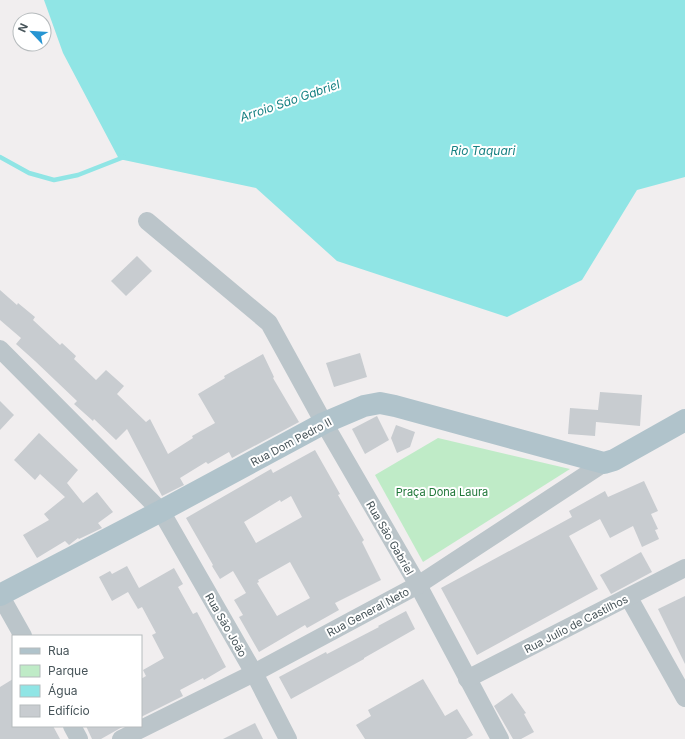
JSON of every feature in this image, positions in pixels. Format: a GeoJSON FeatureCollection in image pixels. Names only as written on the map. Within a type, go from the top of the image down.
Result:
{"type":"FeatureCollection","features":[{"type":"Feature","properties":{"kind":"main road","name":"Rua Dom Pedro II"},"geometry":{"type":"LineString","coordinates":[[0,595],[324,424],[364,406],[380,403],[403,408],[604,463]]}},
{"type":"Feature","properties":{"kind":"main road"},"geometry":{"type":"LineString","coordinates":[[604,463],[614,460],[685,420]]}},
{"type":"Feature","properties":{"kind":"street","name":"Rua São Gabriel"},"geometry":{"type":"LineString","coordinates":[[147,221],[269,323],[324,424],[418,585],[500,739]]}},
{"type":"Feature","properties":{"kind":"street","name":"Rua São João"},"geometry":{"type":"LineString","coordinates":[[0,349],[161,511],[254,673],[288,739]]}},
{"type":"Feature","properties":{"kind":"street","name":"Rua General Neto"},"geometry":{"type":"LineString","coordinates":[[121,739],[254,673],[418,585],[604,463]]}},
{"type":"Feature","properties":{"kind":"street","name":"Rua Julio de Castilhos"},"geometry":{"type":"LineString","coordinates":[[467,679],[629,598],[685,568]]}},
{"type":"Feature","properties":{"kind":"street"},"geometry":{"type":"LineString","coordinates":[[0,595],[22,635]]}},
{"type":"Feature","properties":{"kind":"street"},"geometry":{"type":"LineString","coordinates":[[629,598],[685,698]]}},
{"type":"Feature","properties":{"kind":"street"},"geometry":{"type":"LineString","coordinates":[[73,727],[79,739]]}},
{"type":"Feature","properties":{"kind":"green space","name":"Praça Dona Laura"},"geometry":{"type":"Polygon","coordinates":[[[438,438],[570,469],[423,562],[375,475],[438,438]]]}},
{"type":"Feature","properties":{"kind":"water","name":"Rio Taquari"},"geometry":{"type":"Polygon","coordinates":[[[44,0],[685,0],[685,177],[637,190],[582,280],[507,317],[337,261],[256,188],[119,159],[63,53],[52,22],[52,12],[48,12],[44,0]]]}},
{"type":"Feature","properties":{"kind":"building"},"geometry":{"type":"Polygon","coordinates":[[[137,256],[152,271],[126,296],[111,281],[137,256]]]}},
{"type":"Feature","properties":{"kind":"building"},"geometry":{"type":"Polygon","coordinates":[[[0,290],[17,305],[18,303],[35,317],[33,320],[60,345],[62,343],[76,356],[74,359],[96,380],[106,370],[124,386],[117,394],[146,422],[150,419],[168,454],[193,438],[192,436],[215,423],[198,394],[225,378],[224,376],[263,354],[274,377],[273,378],[299,422],[232,458],[229,452],[208,464],[206,462],[180,478],[184,485],[162,496],[127,429],[116,440],[94,419],[93,421],[74,404],[77,401],[16,344],[21,338],[0,320],[0,290]]]}},
{"type":"Feature","properties":{"kind":"building"},"geometry":{"type":"Polygon","coordinates":[[[360,353],[367,377],[334,387],[326,363],[360,353]]]}},
{"type":"Feature","properties":{"kind":"building"},"geometry":{"type":"Polygon","coordinates":[[[600,392],[642,395],[640,426],[596,422],[595,436],[568,434],[570,408],[598,410],[600,392]]]}},
{"type":"Feature","properties":{"kind":"building"},"geometry":{"type":"Polygon","coordinates":[[[0,401],[14,415],[0,430],[0,401]]]}},
{"type":"Feature","properties":{"kind":"building"},"geometry":{"type":"Polygon","coordinates":[[[377,416],[389,440],[365,454],[352,429],[377,416]]]}},
{"type":"Feature","properties":{"kind":"building"},"geometry":{"type":"Polygon","coordinates":[[[396,425],[415,432],[410,447],[397,453],[391,438],[396,425]]]}},
{"type":"Feature","properties":{"kind":"building"},"geometry":{"type":"Polygon","coordinates":[[[39,433],[78,470],[67,483],[83,503],[97,492],[113,512],[98,523],[102,528],[79,539],[78,538],[69,545],[65,541],[37,558],[23,535],[49,520],[44,514],[65,497],[40,474],[35,480],[14,460],[39,433]]]}},
{"type":"Feature","properties":{"kind":"building"},"geometry":{"type":"Polygon","coordinates":[[[315,450],[340,494],[338,495],[364,540],[362,542],[381,580],[335,603],[339,610],[307,628],[305,625],[259,652],[239,617],[243,615],[234,600],[246,593],[233,571],[220,579],[186,518],[271,469],[273,473],[315,450]],[[291,496],[281,502],[280,500],[244,522],[256,543],[302,517],[291,496]],[[290,562],[258,580],[259,582],[257,583],[277,616],[310,598],[290,562]]]}},
{"type":"Feature","properties":{"kind":"building"},"geometry":{"type":"Polygon","coordinates":[[[644,481],[658,511],[651,514],[658,529],[655,530],[659,539],[642,547],[633,526],[610,538],[600,519],[569,536],[598,589],[477,655],[441,588],[572,517],[569,511],[605,491],[608,497],[644,481]]]}},
{"type":"Feature","properties":{"kind":"building"},"geometry":{"type":"Polygon","coordinates":[[[641,552],[652,572],[611,594],[600,575],[641,552]]]}},
{"type":"Feature","properties":{"kind":"building"},"geometry":{"type":"Polygon","coordinates":[[[127,566],[139,588],[174,568],[183,584],[178,587],[193,614],[197,612],[226,667],[204,680],[203,678],[180,690],[183,696],[142,716],[142,678],[146,676],[143,670],[164,658],[152,635],[156,633],[142,607],[138,609],[128,592],[112,601],[99,577],[110,571],[112,574],[127,566]]]}},
{"type":"Feature","properties":{"kind":"building"},"geometry":{"type":"Polygon","coordinates":[[[685,596],[685,664],[658,609],[685,596]]]}},
{"type":"Feature","properties":{"kind":"building"},"geometry":{"type":"Polygon","coordinates":[[[406,611],[415,629],[291,699],[279,677],[326,652],[327,654],[379,627],[378,626],[406,611]]]}},
{"type":"Feature","properties":{"kind":"building"},"geometry":{"type":"Polygon","coordinates":[[[423,679],[445,716],[457,709],[473,735],[466,739],[365,739],[356,725],[371,716],[368,710],[423,679]]]}},
{"type":"Feature","properties":{"kind":"building"},"geometry":{"type":"Polygon","coordinates":[[[12,680],[12,727],[54,727],[60,739],[0,739],[0,687],[12,680]]]}},
{"type":"Feature","properties":{"kind":"building"},"geometry":{"type":"Polygon","coordinates":[[[512,693],[526,713],[524,714],[534,732],[521,739],[513,739],[494,706],[512,693]]]}},
{"type":"Feature","properties":{"kind":"building"},"geometry":{"type":"Polygon","coordinates":[[[255,723],[263,739],[223,739],[255,723]]]}},
{"type":"Feature","properties":{"kind":"building"},"geometry":{"type":"Polygon","coordinates":[[[86,727],[122,727],[101,739],[92,739],[86,727]]]}},
{"type":"Feature","properties":{"kind":"waterway","name":"Arroio São Gabriel"},"geometry":{"type":"LineString","coordinates":[[0,157],[29,173],[54,180],[78,175],[124,157]]}}]}
